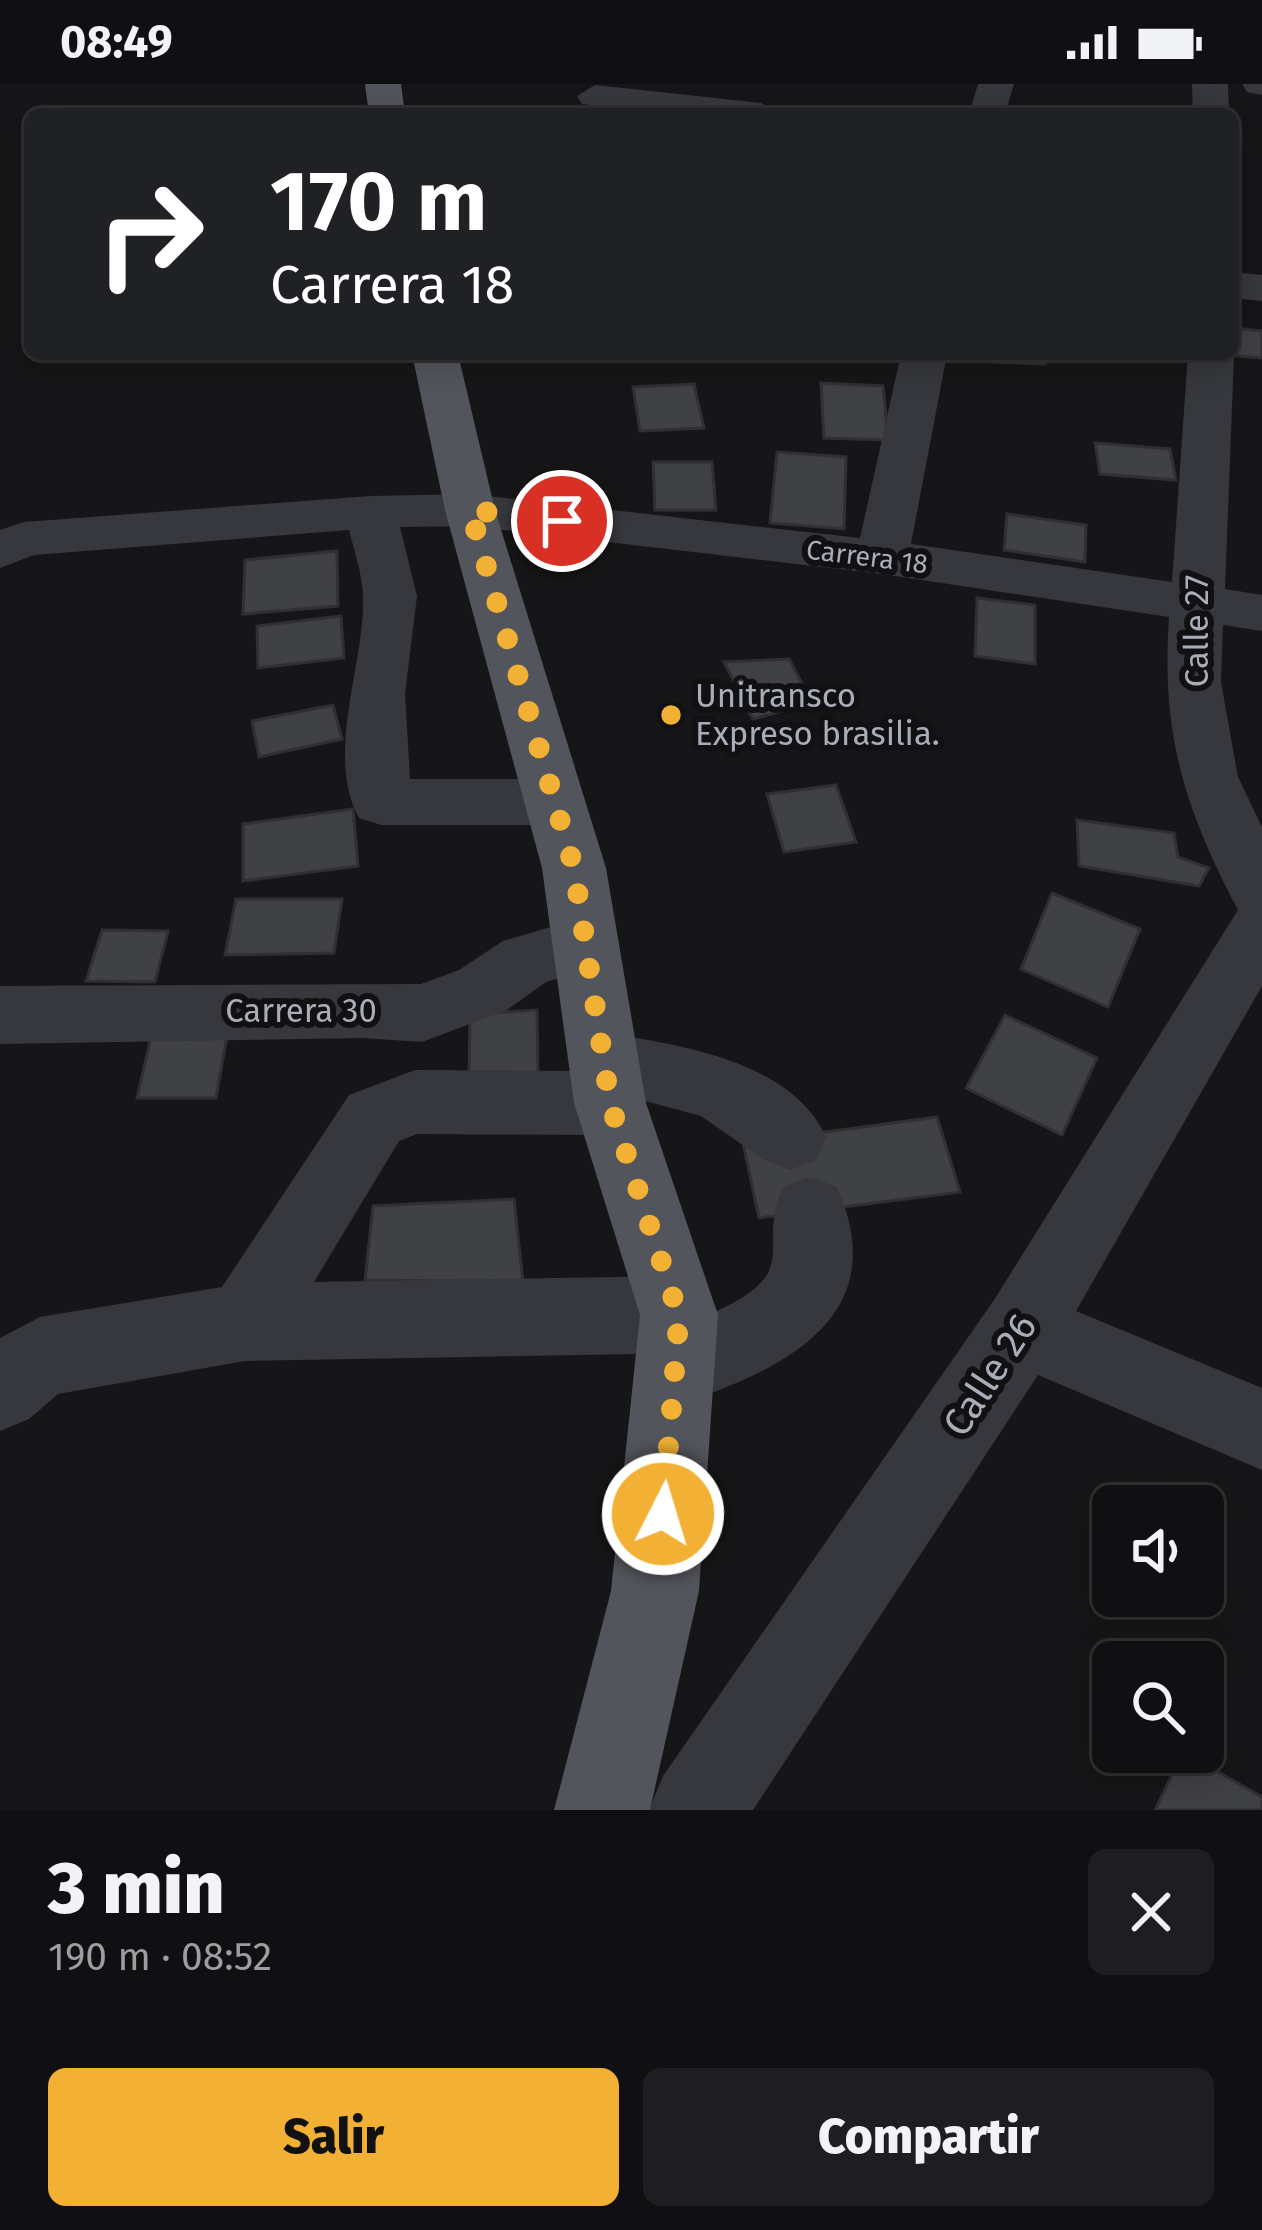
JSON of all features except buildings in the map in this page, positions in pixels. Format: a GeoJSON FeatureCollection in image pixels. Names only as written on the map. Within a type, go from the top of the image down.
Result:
{"type":"FeatureCollection","features":[{"type":"Feature","properties":{"kind":"main road"},"geometry":{"type":"LineString","coordinates":[[436,360],[470,510],[574,868],[607,1083],[677,1341],[655,1592],[602,1810]]}},
{"type":"Feature","properties":{"kind":"street"},"geometry":{"type":"LineString","coordinates":[[595,96],[706,108]]}},
{"type":"Feature","properties":{"kind":"street"},"geometry":{"type":"LineString","coordinates":[[882,557],[923,360]]}},
{"type":"Feature","properties":{"kind":"street","name":"Calle 27"},"geometry":{"type":"LineString","coordinates":[[1211,360],[1193,682],[1208,777],[1262,895]]}},
{"type":"Feature","properties":{"kind":"street","name":"Carrera 18"},"geometry":{"type":"LineString","coordinates":[[0,551],[24,539],[371,512],[470,510],[882,557],[1262,613]]}},
{"type":"Feature","properties":{"kind":"street"},"geometry":{"type":"LineString","coordinates":[[371,512],[390,596],[376,694],[381,802],[554,802]]}},
{"type":"Feature","properties":{"kind":"street","name":"Calle 26"},"geometry":{"type":"LineString","coordinates":[[698,1810],[1022,1328],[1262,927]]}},
{"type":"Feature","properties":{"kind":"street","name":"Carrera 30"},"geometry":{"type":"LineString","coordinates":[[0,1015],[362,1009],[422,1013],[483,990],[526,960],[585,944]]}},
{"type":"Feature","properties":{"kind":"street"},"geometry":{"type":"LineString","coordinates":[[245,1322],[374,1118],[415,1102],[681,1075],[767,1114],[790,1137]]}},
{"type":"Feature","properties":{"kind":"street"},"geometry":{"type":"LineString","coordinates":[[0,1390],[40,1357],[245,1322],[746,1342],[798,1303],[816,1269],[818,1241],[810,1212]]}},
{"type":"Feature","properties":{"kind":"street"},"geometry":{"type":"LineString","coordinates":[[1022,1328],[1262,1429]]}},
{"type":"Feature","properties":{"kind":"place","name":"Unitransco Expreso brasilia."},"geometry":{"type":"Point","coordinates":[671,715]}},
{"type":"Feature","properties":{"kind":"route"},"geometry":{"type":"LineString","coordinates":[[562,521],[470,510],[574,868],[610,1103],[679,1316],[663,1514]]}}]}
